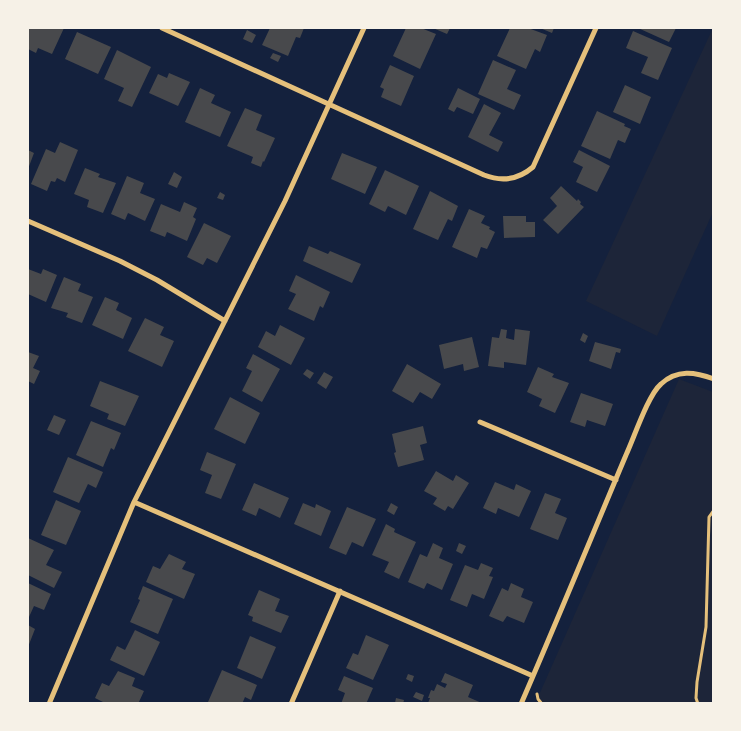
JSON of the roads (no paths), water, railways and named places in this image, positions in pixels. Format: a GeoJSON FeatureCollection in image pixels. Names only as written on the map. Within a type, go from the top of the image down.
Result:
{"type":"FeatureCollection","features":[{"type":"Feature","properties":{"kind":"street"},"geometry":{"type":"LineString","coordinates":[[162,28],[494,179],[505,180],[524,174],[533,167],[596,28]]}},
{"type":"Feature","properties":{"kind":"street"},"geometry":{"type":"LineString","coordinates":[[49,704],[134,502],[289,192],[364,28]]}},
{"type":"Feature","properties":{"kind":"street"},"geometry":{"type":"LineString","coordinates":[[28,221],[120,261],[157,280],[224,321]]}},
{"type":"Feature","properties":{"kind":"street"},"geometry":{"type":"LineString","coordinates":[[522,704],[658,385],[669,377],[682,373],[697,373],[714,379]]}},
{"type":"Feature","properties":{"kind":"street"},"geometry":{"type":"LineString","coordinates":[[480,422],[616,480]]}},
{"type":"Feature","properties":{"kind":"street"},"geometry":{"type":"LineString","coordinates":[[134,502],[533,676]]}},
{"type":"Feature","properties":{"kind":"street"},"geometry":{"type":"LineString","coordinates":[[291,704],[340,591]]}}]}
